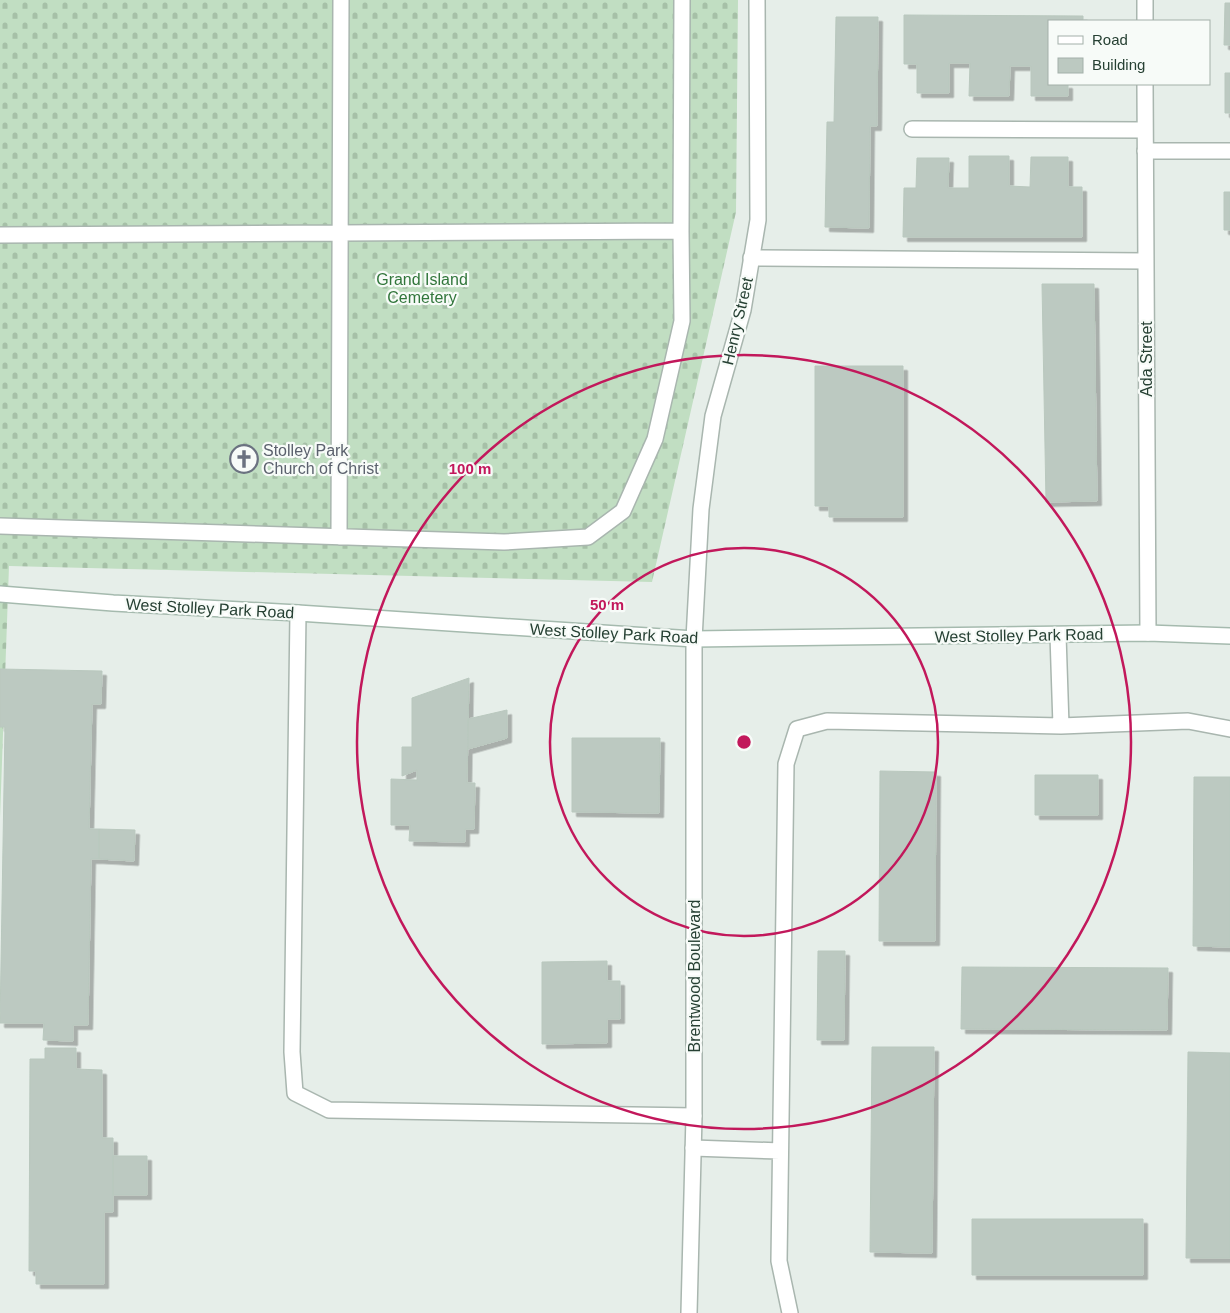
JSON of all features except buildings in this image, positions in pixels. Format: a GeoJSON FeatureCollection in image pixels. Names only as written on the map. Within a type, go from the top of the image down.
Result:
{"type":"FeatureCollection","features":[{"type":"Feature","properties":{"kind":"street"},"geometry":{"type":"LineString","coordinates":[[339,537],[341,0]]}},
{"type":"Feature","properties":{"kind":"street"},"geometry":{"type":"LineString","coordinates":[[0,526],[504,542],[588,537],[623,511],[655,439],[682,321],[682,0]]}},
{"type":"Feature","properties":{"kind":"street","name":"Henry Street"},"geometry":{"type":"LineString","coordinates":[[694,639],[701,509],[713,416],[743,310],[758,220],[757,0]]}},
{"type":"Feature","properties":{"kind":"street"},"geometry":{"type":"LineString","coordinates":[[1145,0],[1145,20]]}},
{"type":"Feature","properties":{"kind":"street","name":"Ada Street"},"geometry":{"type":"LineString","coordinates":[[1144,85],[1148,634]]}},
{"type":"Feature","properties":{"kind":"street"},"geometry":{"type":"LineString","coordinates":[[912,129],[1144,130]]}},
{"type":"Feature","properties":{"kind":"street"},"geometry":{"type":"LineString","coordinates":[[1145,151],[1230,151]]}},
{"type":"Feature","properties":{"kind":"street"},"geometry":{"type":"LineString","coordinates":[[0,235],[681,231]]}},
{"type":"Feature","properties":{"kind":"street"},"geometry":{"type":"LineString","coordinates":[[752,258],[1145,261]]}},
{"type":"Feature","properties":{"kind":"street","name":"West Stolley Park Road"},"geometry":{"type":"LineString","coordinates":[[0,594],[113,603],[694,639],[1148,634],[1230,636]]}},
{"type":"Feature","properties":{"kind":"street"},"geometry":{"type":"LineString","coordinates":[[298,613],[292,1052],[295,1093],[329,1110],[694,1116]]}},
{"type":"Feature","properties":{"kind":"street"},"geometry":{"type":"LineString","coordinates":[[1058,635],[1061,726]]}},
{"type":"Feature","properties":{"kind":"street","name":"Brentwood Boulevard"},"geometry":{"type":"LineString","coordinates":[[689,1313],[694,1116],[694,639]]}},
{"type":"Feature","properties":{"kind":"street"},"geometry":{"type":"LineString","coordinates":[[790,1313],[779,1261],[780,1151],[786,764],[798,729],[826,721],[1061,726],[1188,721],[1230,729]]}},
{"type":"Feature","properties":{"kind":"street"},"geometry":{"type":"LineString","coordinates":[[693,1148],[780,1151]]}},
{"type":"Feature","properties":{"kind":"green space","name":"Grand Island Cemetery"},"geometry":{"type":"Polygon","coordinates":[[[0,0],[738,0],[736,212],[652,582],[9,566],[0,818],[0,0]]]}},
{"type":"Feature","properties":{"kind":"place","name":"Stolley Park Church of Christ"},"geometry":{"type":"Point","coordinates":[244,459]}}]}
